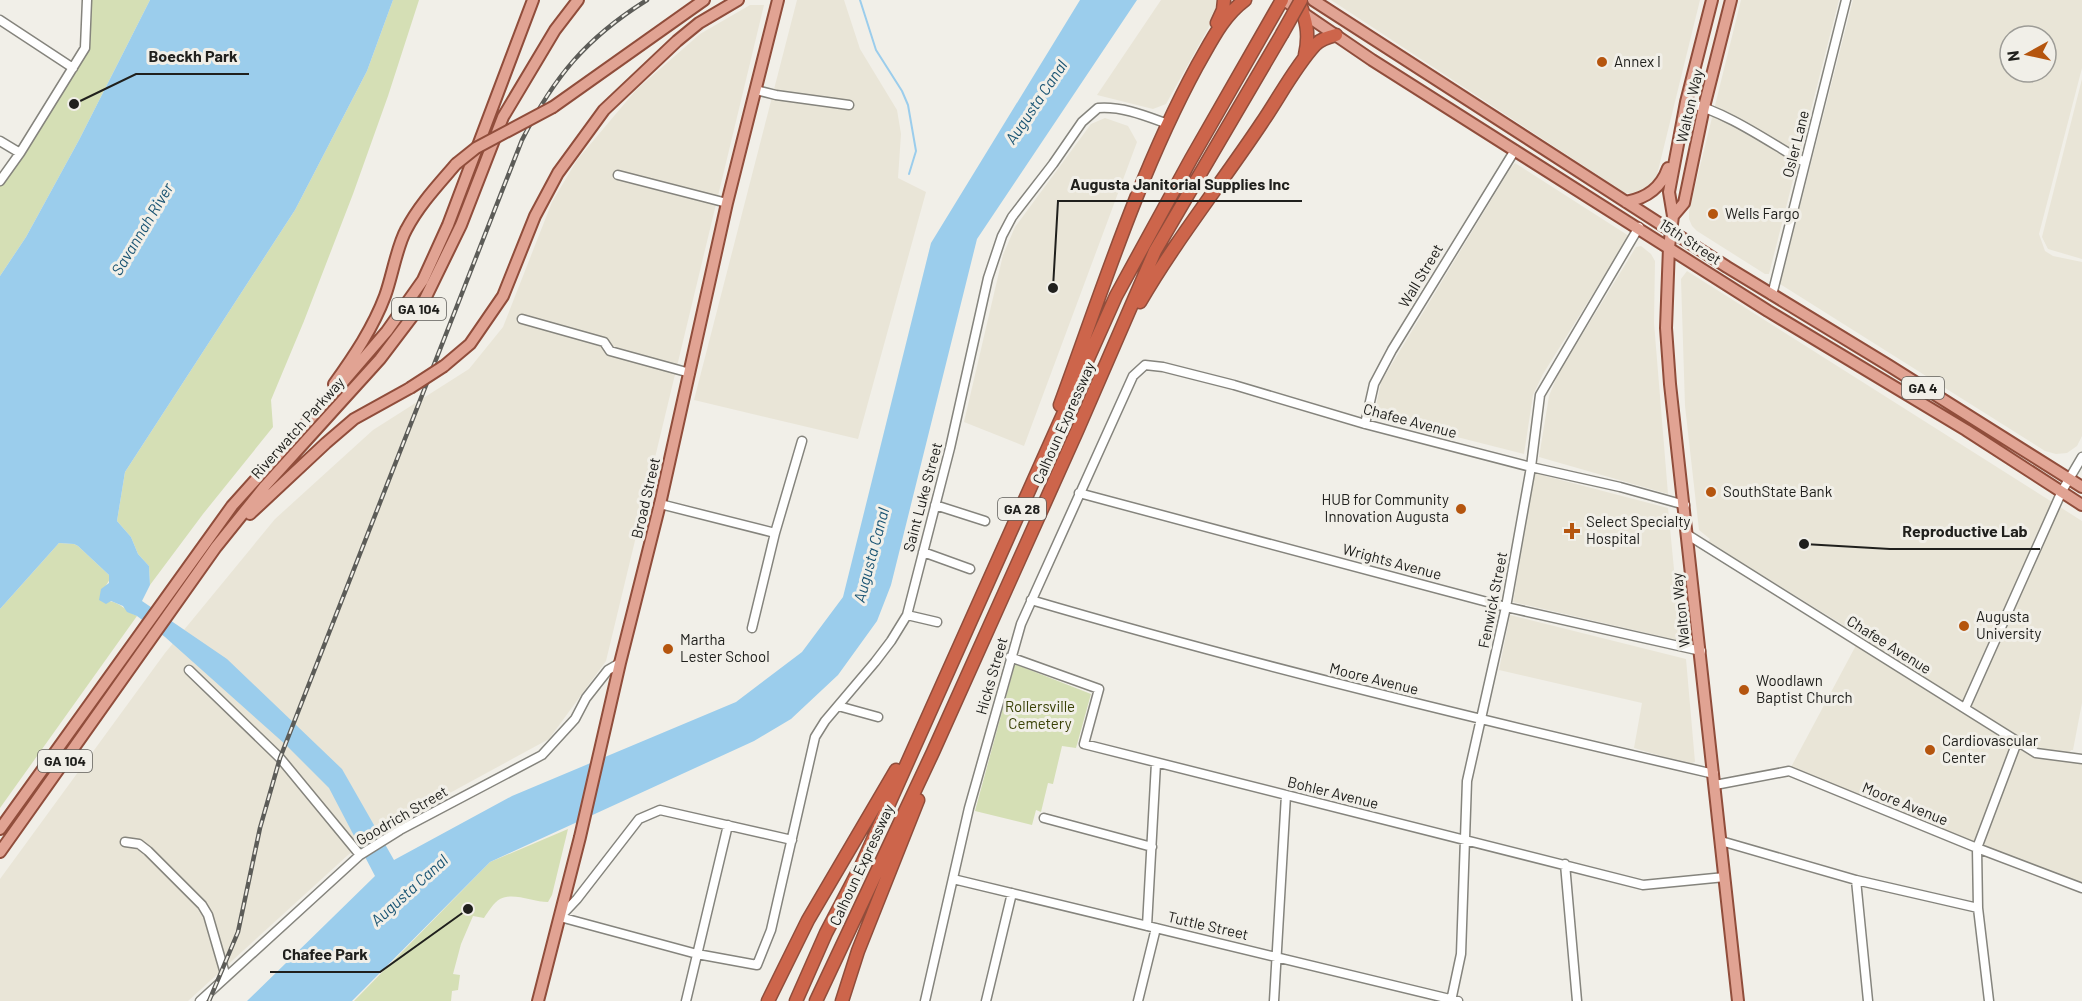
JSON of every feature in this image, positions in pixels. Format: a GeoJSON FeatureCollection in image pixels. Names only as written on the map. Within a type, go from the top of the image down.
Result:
{"type":"FeatureCollection","features":[{"type":"Feature","properties":{"kind":"highway"},"geometry":{"type":"LineString","coordinates":[[1212,39],[1215,26],[1223,10],[1224,0]]}},
{"type":"Feature","properties":{"kind":"highway"},"geometry":{"type":"LineString","coordinates":[[1018,516],[1148,168],[1212,39],[1225,18],[1245,0]]}},
{"type":"Feature","properties":{"kind":"highway","name":"Calhoun Expressway"},"geometry":{"type":"LineString","coordinates":[[796,1001],[826,933],[862,864],[1116,296],[1283,0]]}},
{"type":"Feature","properties":{"kind":"highway"},"geometry":{"type":"LineString","coordinates":[[1300,0],[1309,39],[1304,59]]}},
{"type":"Feature","properties":{"kind":"highway","name":"Calhoun Expressway"},"geometry":{"type":"LineString","coordinates":[[816,1001],[976,657],[1155,250],[1300,0]]}},
{"type":"Feature","properties":{"kind":"highway"},"geometry":{"type":"LineString","coordinates":[[1115,344],[1180,237],[1261,125],[1304,59],[1317,43],[1326,37],[1336,35]]}},
{"type":"Feature","properties":{"kind":"highway"},"geometry":{"type":"LineString","coordinates":[[842,1001],[858,951],[976,657]]}},
{"type":"Feature","properties":{"kind":"highway"},"geometry":{"type":"LineString","coordinates":[[768,1001],[808,920],[929,715]]}},
{"type":"Feature","properties":{"kind":"main road","name":"Riverwatch Parkway"},"geometry":{"type":"LineString","coordinates":[[0,829],[232,506],[387,331],[423,280],[448,225],[533,0]]}},
{"type":"Feature","properties":{"kind":"main road","name":"Riverwatch Parkway"},"geometry":{"type":"LineString","coordinates":[[0,852],[216,547],[287,462],[380,359],[424,301],[461,225],[503,117],[555,30],[578,0]]}},
{"type":"Feature","properties":{"kind":"main road"},"geometry":{"type":"LineString","coordinates":[[299,430],[355,354],[374,321],[394,270],[404,232],[420,206],[456,164],[476,148],[553,107],[704,0]]}},
{"type":"Feature","properties":{"kind":"main road"},"geometry":{"type":"LineString","coordinates":[[216,547],[347,425],[411,388],[444,366],[470,344],[503,296],[535,216],[558,173],[604,110],[699,23],[738,0]]}},
{"type":"Feature","properties":{"kind":"main road","name":"Broad Street"},"geometry":{"type":"LineString","coordinates":[[538,1001],[660,504],[727,203],[778,0]]}},
{"type":"Feature","properties":{"kind":"main road","name":"15th Street"},"geometry":{"type":"LineString","coordinates":[[1283,0],[1372,60],[1825,346],[1966,430],[2082,505]]}},
{"type":"Feature","properties":{"kind":"main road","name":"15th Street"},"geometry":{"type":"LineString","coordinates":[[1312,0],[1671,231],[2082,488]]}},
{"type":"Feature","properties":{"kind":"main road","name":"Walton Way"},"geometry":{"type":"LineString","coordinates":[[1712,0],[1686,102],[1669,192],[1673,216],[1669,247],[1666,328],[1670,384],[1738,1001]]}},
{"type":"Feature","properties":{"kind":"main road","name":"Walton Way"},"geometry":{"type":"LineString","coordinates":[[1673,216],[1684,203],[1704,107],[1731,0]]}},
{"type":"Feature","properties":{"kind":"main road"},"geometry":{"type":"LineString","coordinates":[[1626,202],[1650,194],[1665,178],[1679,139]]}},
{"type":"Feature","properties":{"kind":"street"},"geometry":{"type":"LineString","coordinates":[[0,181],[86,48],[87,0]]}},
{"type":"Feature","properties":{"kind":"street","name":"Osler Lane"},"geometry":{"type":"LineString","coordinates":[[1772,295],[1846,0]]}},
{"type":"Feature","properties":{"kind":"street"},"geometry":{"type":"LineString","coordinates":[[0,20],[73,68]]}},
{"type":"Feature","properties":{"kind":"street"},"geometry":{"type":"LineString","coordinates":[[756,90],[849,105]]}},
{"type":"Feature","properties":{"kind":"street"},"geometry":{"type":"LineString","coordinates":[[1686,102],[1704,107],[1804,162]]}},
{"type":"Feature","properties":{"kind":"street","name":"Saint Luke Street"},"geometry":{"type":"LineString","coordinates":[[697,954],[757,965],[771,930],[815,737],[880,655],[907,615],[950,448],[988,278],[1011,217],[1053,164],[1082,122],[1098,108],[1118,109],[1168,124]]}},
{"type":"Feature","properties":{"kind":"street"},"geometry":{"type":"LineString","coordinates":[[0,141],[20,153]]}},
{"type":"Feature","properties":{"kind":"street","name":"Wall Street"},"geometry":{"type":"LineString","coordinates":[[1365,424],[1374,384],[1392,350],[1515,150]]}},
{"type":"Feature","properties":{"kind":"street"},"geometry":{"type":"LineString","coordinates":[[618,175],[727,203]]}},
{"type":"Feature","properties":{"kind":"street","name":"Fenwick Street"},"geometry":{"type":"LineString","coordinates":[[1453,1000],[1461,954],[1467,781],[1506,607],[1531,467],[1540,395],[1639,227]]}},
{"type":"Feature","properties":{"kind":"street"},"geometry":{"type":"LineString","coordinates":[[522,319],[604,342],[610,351],[690,373]]}},
{"type":"Feature","properties":{"kind":"street","name":"Chafee Avenue"},"geometry":{"type":"LineString","coordinates":[[1133,376],[1145,365],[1163,367],[1234,384],[1365,424],[1685,505]]}},
{"type":"Feature","properties":{"kind":"street","name":"Hicks Street"},"geometry":{"type":"LineString","coordinates":[[925,1001],[969,808],[1011,657],[1031,600],[1133,376]]}},
{"type":"Feature","properties":{"kind":"street"},"geometry":{"type":"LineString","coordinates":[[752,628],[775,533],[802,441]]}},
{"type":"Feature","properties":{"kind":"street"},"geometry":{"type":"LineString","coordinates":[[1965,708],[2062,491],[2082,457]]}},
{"type":"Feature","properties":{"kind":"street","name":"Wrights Avenue"},"geometry":{"type":"LineString","coordinates":[[1079,493],[1506,607],[1701,651]]}},
{"type":"Feature","properties":{"kind":"street"},"geometry":{"type":"LineString","coordinates":[[660,504],[775,533]]}},
{"type":"Feature","properties":{"kind":"street"},"geometry":{"type":"LineString","coordinates":[[935,505],[985,521]]}},
{"type":"Feature","properties":{"kind":"street","name":"Chafee Avenue"},"geometry":{"type":"LineString","coordinates":[[1688,535],[2036,753],[2082,759]]}},
{"type":"Feature","properties":{"kind":"street"},"geometry":{"type":"LineString","coordinates":[[923,552],[970,568]]}},
{"type":"Feature","properties":{"kind":"street","name":"Moore Avenue"},"geometry":{"type":"LineString","coordinates":[[1031,600],[1257,663],[1714,779],[1789,771],[2082,888]]}},
{"type":"Feature","properties":{"kind":"street"},"geometry":{"type":"LineString","coordinates":[[907,615],[937,622]]}},
{"type":"Feature","properties":{"kind":"street","name":"Bohler Avenue"},"geometry":{"type":"LineString","coordinates":[[1011,657],[1099,689],[1084,744],[1643,885],[1725,877]]}},
{"type":"Feature","properties":{"kind":"street","name":"Goodrich Street"},"geometry":{"type":"LineString","coordinates":[[200,1001],[360,855],[387,838],[542,755],[577,715],[586,698],[608,670],[620,663]]}},
{"type":"Feature","properties":{"kind":"street"},"geometry":{"type":"LineString","coordinates":[[189,670],[280,759],[360,855]]}},
{"type":"Feature","properties":{"kind":"street"},"geometry":{"type":"LineString","coordinates":[[838,706],[878,717]]}},
{"type":"Feature","properties":{"kind":"street"},"geometry":{"type":"LineString","coordinates":[[1989,1001],[1978,908],[1977,848],[2017,742]]}},
{"type":"Feature","properties":{"kind":"street"},"geometry":{"type":"LineString","coordinates":[[1138,1001],[1152,927],[1152,847],[1156,763]]}},
{"type":"Feature","properties":{"kind":"street"},"geometry":{"type":"LineString","coordinates":[[1274,1001],[1286,795]]}},
{"type":"Feature","properties":{"kind":"street"},"geometry":{"type":"LineString","coordinates":[[697,954],[560,917],[577,899],[639,819],[660,810],[792,840]]}},
{"type":"Feature","properties":{"kind":"street"},"geometry":{"type":"LineString","coordinates":[[1044,818],[1152,847]]}},
{"type":"Feature","properties":{"kind":"street"},"geometry":{"type":"LineString","coordinates":[[686,1001],[728,825]]}},
{"type":"Feature","properties":{"kind":"street"},"geometry":{"type":"LineString","coordinates":[[1721,841],[1856,880],[1978,908]]}},
{"type":"Feature","properties":{"kind":"street"},"geometry":{"type":"LineString","coordinates":[[125,842],[140,844],[202,905],[208,915],[226,977]]}},
{"type":"Feature","properties":{"kind":"street"},"geometry":{"type":"LineString","coordinates":[[1565,864],[1577,1001]]}},
{"type":"Feature","properties":{"kind":"street","name":"Tuttle Street"},"geometry":{"type":"LineString","coordinates":[[952,879],[1453,1000]]}},
{"type":"Feature","properties":{"kind":"street"},"geometry":{"type":"LineString","coordinates":[[1856,880],[1868,1001]]}},
{"type":"Feature","properties":{"kind":"street"},"geometry":{"type":"LineString","coordinates":[[986,1001],[1012,893]]}},
{"type":"Feature","properties":{"kind":"shaded area"},"geometry":{"type":"Polygon","coordinates":[[[797,0],[844,0],[860,49],[897,110],[901,134],[898,178],[926,192],[858,439],[694,400],[797,0]]]}},
{"type":"Feature","properties":{"kind":"shaded area"},"geometry":{"type":"Polygon","coordinates":[[[1161,0],[1218,0],[1214,18],[1166,104],[1153,109],[1097,95],[1161,0]]]}},
{"type":"Feature","properties":{"kind":"shaded area"},"geometry":{"type":"Polygon","coordinates":[[[1331,0],[1700,0],[1656,179],[1639,193],[1625,193],[1331,0]]]}},
{"type":"Feature","properties":{"kind":"shaded area"},"geometry":{"type":"Polygon","coordinates":[[[1741,0],[1839,0],[1769,274],[1765,274],[1697,231],[1689,219],[1689,211],[1741,0]]]}},
{"type":"Feature","properties":{"kind":"shaded area"},"geometry":{"type":"Polygon","coordinates":[[[1853,0],[2082,0],[2082,68],[2039,234],[2045,251],[2053,256],[2082,262],[2082,436],[2077,446],[2067,453],[2056,454],[2045,451],[1780,284],[1853,0]]]}},
{"type":"Feature","properties":{"kind":"shaded area"},"geometry":{"type":"Polygon","coordinates":[[[750,5],[764,5],[606,661],[549,739],[380,831],[348,855],[188,1001],[0,1001],[0,879],[165,653],[275,519],[373,430],[469,369],[503,327],[552,202],[577,160],[636,90],[700,34],[750,5]]]}},
{"type":"Feature","properties":{"kind":"shaded area"},"geometry":{"type":"Polygon","coordinates":[[[2082,79],[2082,259],[2048,249],[2042,237],[2082,79]]]}},
{"type":"Feature","properties":{"kind":"shaded area"},"geometry":{"type":"Polygon","coordinates":[[[1105,118],[1128,126],[1137,142],[1024,446],[964,422],[1003,255],[1015,227],[1091,124],[1105,118]]]}},
{"type":"Feature","properties":{"kind":"shaded area"},"geometry":{"type":"Polygon","coordinates":[[[1515,163],[1629,236],[1543,374],[1533,395],[1524,454],[1374,416],[1381,382],[1515,163]]]}},
{"type":"Feature","properties":{"kind":"shaded area"},"geometry":{"type":"Polygon","coordinates":[[[1641,246],[1651,254],[1655,261],[1654,323],[1668,494],[1539,457],[1549,396],[1558,374],[1636,247],[1641,246]]]}},
{"type":"Feature","properties":{"kind":"shaded area","name":"Augusta University"},"geometry":{"type":"Polygon","coordinates":[[[1687,271],[2082,521],[2082,703],[2073,750],[2070,752],[2082,754],[2082,884],[1790,769],[1861,636],[1708,542],[1710,539],[1699,530],[1685,406],[1681,279],[1687,271]]]}},
{"type":"Feature","properties":{"kind":"shaded area"},"geometry":{"type":"Polygon","coordinates":[[[1534,473],[1668,508],[1681,641],[1513,602],[1534,473]]]}},
{"type":"Feature","properties":{"kind":"shaded area"},"geometry":{"type":"Polygon","coordinates":[[[1510,615],[1686,659],[1695,762],[1688,764],[1634,748],[1642,703],[1499,670],[1510,615]]]}},
{"type":"Feature","properties":{"kind":"green space"},"geometry":{"type":"Polygon","coordinates":[[[87,0],[150,0],[79,140],[26,237],[0,276],[0,181],[85,48],[87,0]]]}},
{"type":"Feature","properties":{"kind":"green space"},"geometry":{"type":"Polygon","coordinates":[[[393,0],[419,0],[353,194],[271,400],[273,427],[150,585],[149,566],[138,554],[131,537],[117,521],[125,472],[295,210],[367,71],[393,0]]]}},
{"type":"Feature","properties":{"kind":"green space"},"geometry":{"type":"Polygon","coordinates":[[[59,543],[78,546],[109,575],[110,579],[105,587],[109,601],[117,603],[137,616],[0,808],[0,609],[59,543]]]}},
{"type":"Feature","properties":{"kind":"green space","name":"Rollersville Cemetery"},"geometry":{"type":"Polygon","coordinates":[[[1015,664],[1091,694],[1076,748],[1062,746],[1053,784],[1048,783],[1041,812],[1036,810],[1032,825],[975,811],[1015,664]]]}},
{"type":"Feature","properties":{"kind":"green space"},"geometry":{"type":"Polygon","coordinates":[[[568,829],[552,895],[548,902],[505,897],[491,907],[484,918],[473,916],[461,944],[453,974],[460,975],[458,990],[452,991],[451,1001],[354,1001],[490,862],[568,829]]]}},
{"type":"Feature","properties":{"kind":"water"},"geometry":{"type":"Polygon","coordinates":[[[150,0],[393,0],[367,71],[295,210],[125,472],[117,521],[131,537],[138,554],[149,566],[150,585],[142,601],[227,659],[342,769],[394,860],[512,796],[736,702],[802,652],[843,597],[931,243],[1080,0],[1137,0],[977,239],[891,585],[877,621],[838,675],[791,719],[754,741],[490,862],[352,1001],[247,1001],[375,876],[329,788],[286,745],[165,637],[137,616],[127,612],[123,606],[111,601],[106,604],[99,600],[101,589],[109,583],[109,575],[78,546],[59,543],[0,609],[0,276],[26,237],[79,140],[150,0]]]}},
{"type":"Feature","properties":{"kind":"waterway"},"geometry":{"type":"LineString","coordinates":[[860,0],[876,50],[902,91],[908,105],[916,151],[909,174]]}},
{"type":"Feature","properties":{"kind":"railway"},"geometry":{"type":"LineString","coordinates":[[209,1001],[238,932],[260,828],[280,758],[522,140],[546,97],[589,44],[625,14],[647,0]]}},
{"type":"Feature","properties":{"kind":"place","name":"Annex I"},"geometry":{"type":"Point","coordinates":[1602,62]}},
{"type":"Feature","properties":{"kind":"place","name":"Boeckh Park"},"geometry":{"type":"Point","coordinates":[74,104]}},
{"type":"Feature","properties":{"kind":"place","name":"Wells Fargo"},"geometry":{"type":"Point","coordinates":[1713,214]}},
{"type":"Feature","properties":{"kind":"place","name":"Augusta Janitorial Supplies Inc"},"geometry":{"type":"Point","coordinates":[1053,288]}},
{"type":"Feature","properties":{"kind":"place","name":"SouthState Bank"},"geometry":{"type":"Point","coordinates":[1711,492]}},
{"type":"Feature","properties":{"kind":"place","name":"HUB for Community Innovation Augusta"},"geometry":{"type":"Point","coordinates":[1461,509]}},
{"type":"Feature","properties":{"kind":"place","name":"Select Specialty Hospital"},"geometry":{"type":"Point","coordinates":[1572,531]}},
{"type":"Feature","properties":{"kind":"place","name":"Reproductive Lab"},"geometry":{"type":"Point","coordinates":[1804,544]}},
{"type":"Feature","properties":{"kind":"place","name":"Augusta University"},"geometry":{"type":"Point","coordinates":[1964,626]}},
{"type":"Feature","properties":{"kind":"place","name":"Martha Lester School"},"geometry":{"type":"Point","coordinates":[668,649]}},
{"type":"Feature","properties":{"kind":"place","name":"Woodlawn Baptist Church"},"geometry":{"type":"Point","coordinates":[1744,690]}},
{"type":"Feature","properties":{"kind":"place","name":"Cardiovascular Center"},"geometry":{"type":"Point","coordinates":[1930,750]}},
{"type":"Feature","properties":{"kind":"place","name":"Chafee Park"},"geometry":{"type":"Point","coordinates":[468,909]}},
{"type":"Feature","properties":{"kind":"water label","name":"Augusta Canal"},"geometry":{"type":"Point","coordinates":[1036,102]}},
{"type":"Feature","properties":{"kind":"water label","name":"Savannah River"},"geometry":{"type":"Point","coordinates":[142,229]}},
{"type":"Feature","properties":{"kind":"water label","name":"Augusta Canal"},"geometry":{"type":"Point","coordinates":[871,555]}},
{"type":"Feature","properties":{"kind":"water label","name":"Augusta Canal"},"geometry":{"type":"Point","coordinates":[409,890]}}]}
